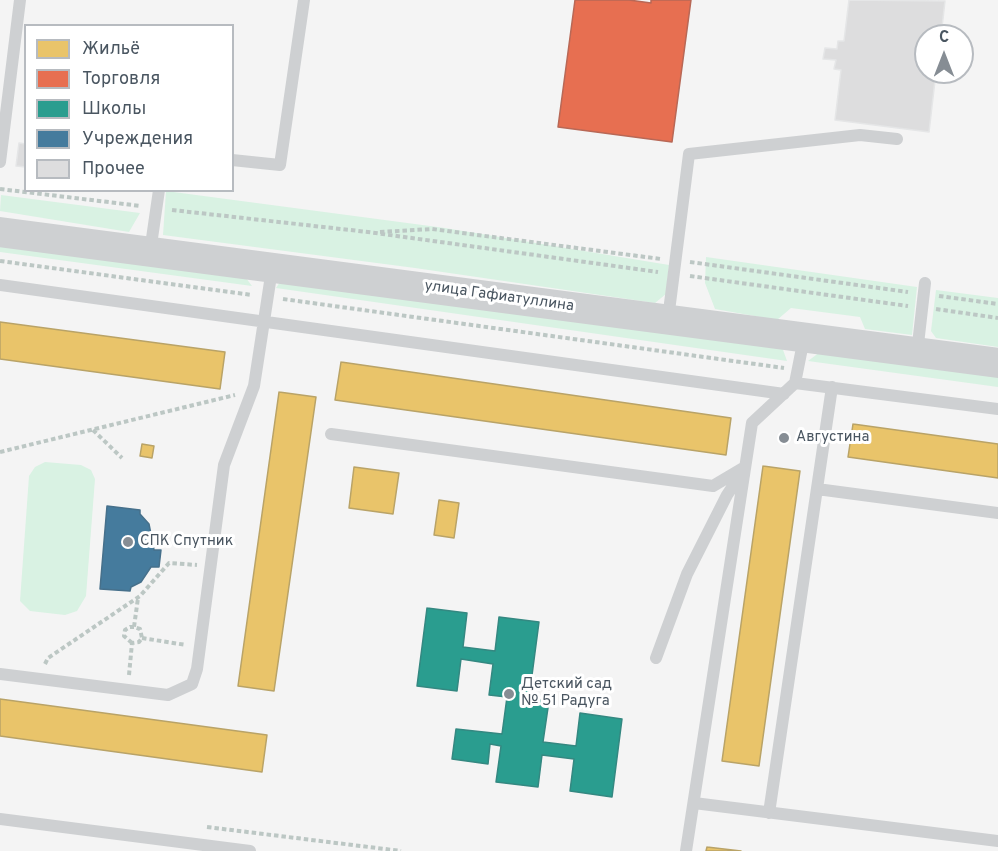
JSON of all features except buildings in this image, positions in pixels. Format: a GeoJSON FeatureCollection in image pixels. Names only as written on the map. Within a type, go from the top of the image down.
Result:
{"type":"FeatureCollection","features":[{"type":"Feature","properties":{"kind":"street","name":"улица Гафиатуллина"},"geometry":{"type":"LineString","coordinates":[[0,232],[998,363]]}},
{"type":"Feature","properties":{"kind":"lane"},"geometry":{"type":"LineString","coordinates":[[0,162],[20,0]]}},
{"type":"Feature","properties":{"kind":"lane"},"geometry":{"type":"LineString","coordinates":[[234,160],[280,165],[304,0]]}},
{"type":"Feature","properties":{"kind":"lane"},"geometry":{"type":"LineString","coordinates":[[668,320],[689,154],[860,135],[897,139]]}},
{"type":"Feature","properties":{"kind":"lane"},"geometry":{"type":"LineString","coordinates":[[150,252],[159,192]]}},
{"type":"Feature","properties":{"kind":"lane"},"geometry":{"type":"LineString","coordinates":[[0,674],[168,695],[192,684],[197,669],[224,465],[254,386],[272,267]]}},
{"type":"Feature","properties":{"kind":"lane"},"geometry":{"type":"LineString","coordinates":[[917,352],[925,283]]}},
{"type":"Feature","properties":{"kind":"lane"},"geometry":{"type":"LineString","coordinates":[[0,285],[784,394]]}},
{"type":"Feature","properties":{"kind":"lane"},"geometry":{"type":"LineString","coordinates":[[686,851],[752,423],[795,383],[804,338]]}},
{"type":"Feature","properties":{"kind":"lane"},"geometry":{"type":"LineString","coordinates":[[795,383],[998,409]]}},
{"type":"Feature","properties":{"kind":"lane"},"geometry":{"type":"LineString","coordinates":[[769,813],[832,387]]}},
{"type":"Feature","properties":{"kind":"lane"},"geometry":{"type":"LineString","coordinates":[[331,434],[713,486],[745,467]]}},
{"type":"Feature","properties":{"kind":"lane"},"geometry":{"type":"LineString","coordinates":[[656,658],[687,574],[727,495],[745,467]]}},
{"type":"Feature","properties":{"kind":"lane"},"geometry":{"type":"LineString","coordinates":[[818,489],[998,513]]}},
{"type":"Feature","properties":{"kind":"lane"},"geometry":{"type":"LineString","coordinates":[[694,803],[998,841]]}},
{"type":"Feature","properties":{"kind":"lane"},"geometry":{"type":"LineString","coordinates":[[0,819],[250,851]]}},
{"type":"Feature","properties":{"kind":"path"},"geometry":{"type":"LineString","coordinates":[[0,189],[24,192]]}},
{"type":"Feature","properties":{"kind":"path"},"geometry":{"type":"LineString","coordinates":[[25,192],[368,232]]}},
{"type":"Feature","properties":{"kind":"path"},"geometry":{"type":"LineString","coordinates":[[0,261],[798,370]]}},
{"type":"Feature","properties":{"kind":"path"},"geometry":{"type":"LineString","coordinates":[[0,452],[235,395],[251,395]]}},
{"type":"Feature","properties":{"kind":"path"},"geometry":{"type":"LineString","coordinates":[[93,430],[122,458]]}},
{"type":"Feature","properties":{"kind":"path"},"geometry":{"type":"LineString","coordinates":[[39,679],[48,658],[138,597],[169,563],[211,566]]}},
{"type":"Feature","properties":{"kind":"path"},"geometry":{"type":"LineString","coordinates":[[135,627],[138,597]]}},
{"type":"Feature","properties":{"kind":"path"},"geometry":{"type":"LineString","coordinates":[[130,627],[140,629],[142,638],[139,642],[132,643],[124,636],[125,630],[130,627]]}},
{"type":"Feature","properties":{"kind":"path"},"geometry":{"type":"LineString","coordinates":[[142,638],[200,647]]}},
{"type":"Feature","properties":{"kind":"path"},"geometry":{"type":"LineString","coordinates":[[127,690],[132,643]]}},
{"type":"Feature","properties":{"kind":"green space"},"geometry":{"type":"Polygon","coordinates":[[[166,192],[174,192],[445,228],[669,265],[666,294],[655,303],[415,268],[163,235],[166,192]]]}},
{"type":"Feature","properties":{"kind":"green space"},"geometry":{"type":"Polygon","coordinates":[[[1,195],[140,213],[129,232],[0,211],[1,195]]]}},
{"type":"Feature","properties":{"kind":"green space"},"geometry":{"type":"Polygon","coordinates":[[[0,240],[243,274],[252,286],[0,252],[0,240]]]}},
{"type":"Feature","properties":{"kind":"green space"},"geometry":{"type":"Polygon","coordinates":[[[706,257],[917,287],[912,335],[865,329],[860,317],[791,308],[777,320],[715,309],[705,283],[706,257]]]}},
{"type":"Feature","properties":{"kind":"green space"},"geometry":{"type":"Polygon","coordinates":[[[282,279],[782,347],[787,361],[276,288],[282,279]]]}},
{"type":"Feature","properties":{"kind":"green space"},"geometry":{"type":"Polygon","coordinates":[[[936,290],[998,298],[998,347],[936,338],[931,331],[936,290]]]}},
{"type":"Feature","properties":{"kind":"green space"},"geometry":{"type":"Polygon","coordinates":[[[820,352],[998,377],[998,387],[808,361],[820,352]]]}},
{"type":"Feature","properties":{"kind":"green space"},"geometry":{"type":"Polygon","coordinates":[[[45,462],[81,465],[91,470],[95,479],[86,596],[77,611],[65,615],[30,611],[20,601],[29,476],[35,467],[45,462]]]}},
{"type":"Feature","properties":{"kind":"place","name":"Августина"},"geometry":{"type":"Point","coordinates":[784,438]}},
{"type":"Feature","properties":{"kind":"place","name":"СПК Спутник"},"geometry":{"type":"Point","coordinates":[128,542]}},
{"type":"Feature","properties":{"kind":"place","name":"Детский сад № 51 Радуга"},"geometry":{"type":"Point","coordinates":[509,694]}}]}
